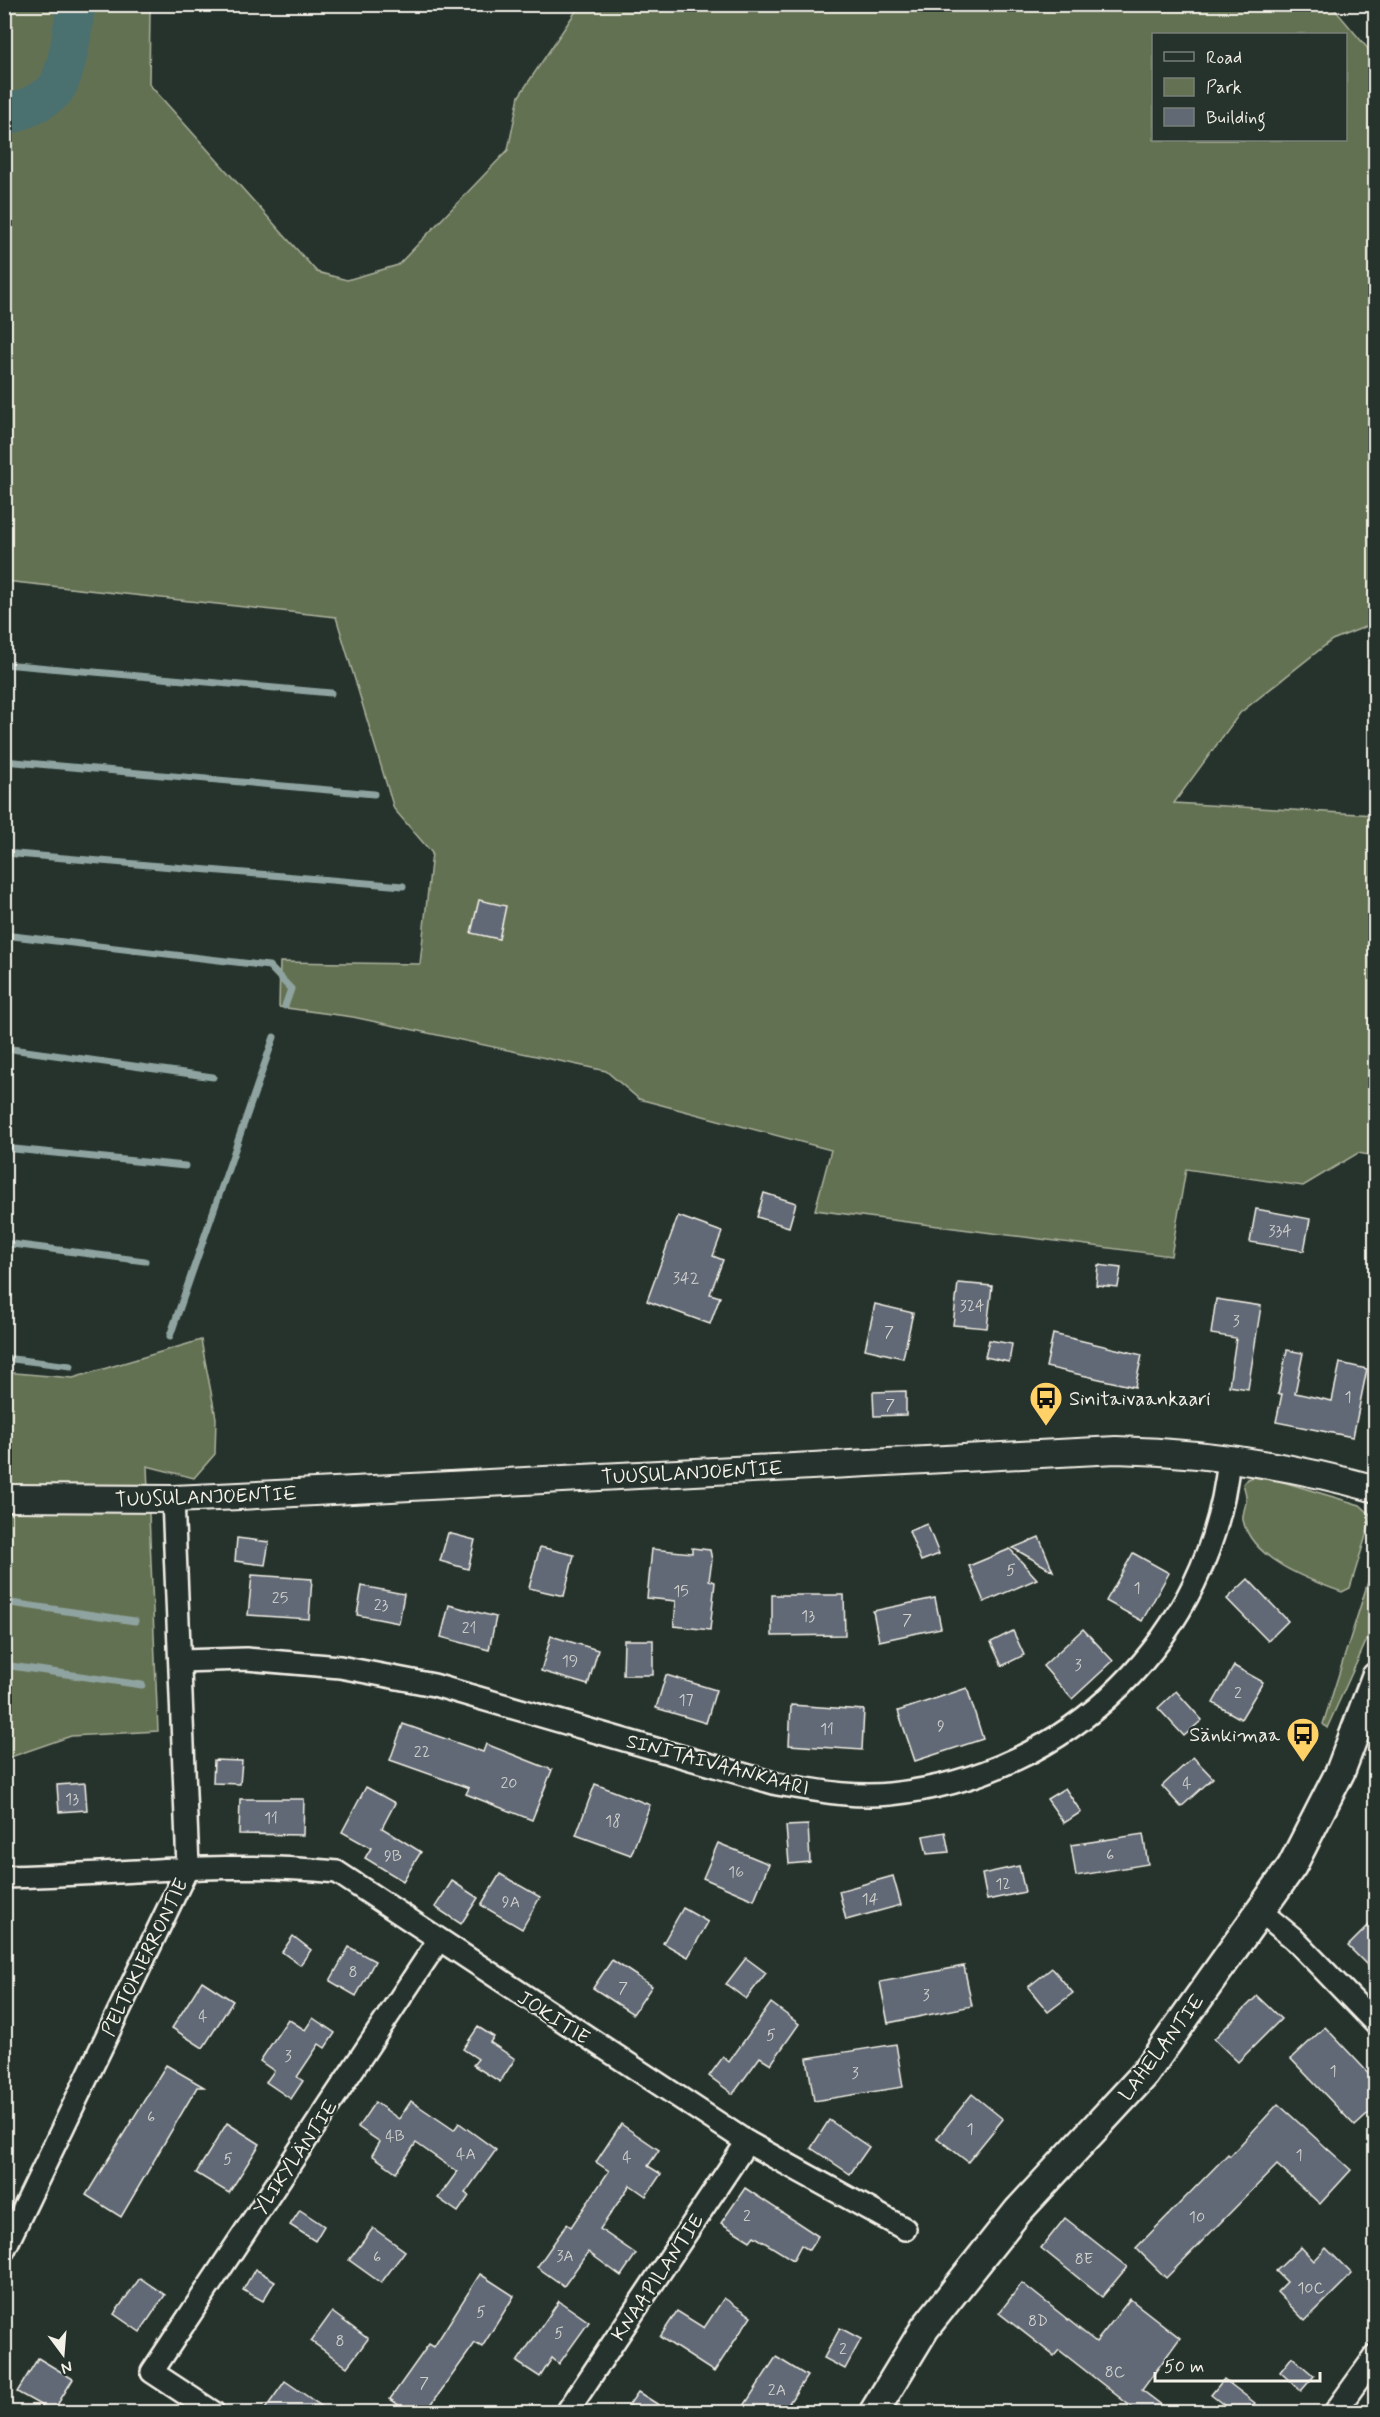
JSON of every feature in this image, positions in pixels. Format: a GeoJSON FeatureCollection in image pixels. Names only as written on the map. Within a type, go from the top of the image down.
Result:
{"type":"FeatureCollection","features":[{"type":"Feature","properties":{"kind":"main road","name":"LAHELANTIE"},"geometry":{"type":"LineString","coordinates":[[874,2412],[932,2319],[1018,2211],[1144,2075],[1292,1866],[1340,1772],[1376,1677]]}},
{"type":"Feature","properties":{"kind":"street","name":"TUUSULANJOENTIE"},"geometry":{"type":"LineString","coordinates":[[4,1498],[173,1499],[1116,1450],[1181,1452],[1230,1458],[1283,1466],[1376,1489]]}},
{"type":"Feature","properties":{"kind":"street","name":"SINITAIVAANKAARI"},"geometry":{"type":"LineString","coordinates":[[180,1661],[246,1659],[340,1667],[423,1683],[777,1784],[830,1793],[889,1794],[947,1785],[1015,1760],[1059,1736],[1111,1697],[1159,1646],[1185,1604],[1207,1558],[1226,1490],[1230,1458]]}},
{"type":"Feature","properties":{"kind":"street","name":"PELTOKIERRONTIE"},"geometry":{"type":"LineString","coordinates":[[4,2250],[188,1867],[173,1499]]}},
{"type":"Feature","properties":{"kind":"street","name":"JOKITIE"},"geometry":{"type":"LineString","coordinates":[[4,1877],[188,1867],[284,1868],[337,1872],[438,1941],[747,2142],[905,2229]]}},
{"type":"Feature","properties":{"kind":"street"},"geometry":{"type":"LineString","coordinates":[[1260,1911],[1293,1938],[1376,2024]]}},
{"type":"Feature","properties":{"kind":"street","name":"YLIKYLÄNTIE"},"geometry":{"type":"LineString","coordinates":[[213,2412],[152,2372],[438,1941]]}},
{"type":"Feature","properties":{"kind":"street","name":"KNAAPILANTIE"},"geometry":{"type":"LineString","coordinates":[[567,2412],[747,2142]]}},
{"type":"Feature","properties":{"kind":"street"},"geometry":{"type":"LineString","coordinates":[[1335,2412],[1376,2355]]}},
{"type":"Feature","properties":{"kind":"green space"},"geometry":{"type":"Polygon","coordinates":[[[4,5],[153,5],[150,12],[149,84],[317,272],[347,280],[398,265],[508,150],[519,96],[580,5],[1331,5],[1375,57],[1375,623],[1332,640],[1240,713],[1174,803],[1375,815],[1375,1156],[1358,1153],[1303,1186],[1186,1169],[1171,1256],[815,1210],[831,1150],[639,1099],[606,1071],[353,1017],[279,1007],[280,962],[420,964],[432,853],[394,809],[336,617],[5,581],[4,5]]]}},
{"type":"Feature","properties":{"kind":"green space"},"geometry":{"type":"Polygon","coordinates":[[[201,1340],[216,1418],[215,1454],[194,1478],[147,1466],[158,1731],[71,1736],[5,1759],[4,1372],[73,1378],[201,1340]]]}},
{"type":"Feature","properties":{"kind":"green space"},"geometry":{"type":"Polygon","coordinates":[[[1260,1475],[1360,1505],[1372,1516],[1350,1588],[1342,1592],[1298,1574],[1269,1557],[1257,1546],[1248,1534],[1243,1520],[1246,1493],[1243,1484],[1247,1479],[1260,1475]]]}},
{"type":"Feature","properties":{"kind":"green space"},"geometry":{"type":"Polygon","coordinates":[[[1375,1560],[1375,1622],[1327,1728],[1323,1724],[1375,1560]]]}},
{"type":"Feature","properties":{"kind":"building"},"geometry":{"type":"Polygon","coordinates":[[[479,900],[506,906],[499,939],[471,933],[479,900]]]}},
{"type":"Feature","properties":{"kind":"building"},"geometry":{"type":"Polygon","coordinates":[[[764,1193],[796,1203],[789,1227],[757,1217],[764,1193]]]}},
{"type":"Feature","properties":{"kind":"building"},"geometry":{"type":"Polygon","coordinates":[[[1256,1209],[1310,1219],[1304,1251],[1250,1242],[1256,1209]]]}},
{"type":"Feature","properties":{"kind":"building"},"geometry":{"type":"Polygon","coordinates":[[[678,1216],[722,1232],[713,1256],[723,1260],[710,1294],[720,1297],[710,1324],[647,1301],[678,1216]]]}},
{"type":"Feature","properties":{"kind":"building"},"geometry":{"type":"Polygon","coordinates":[[[1098,1265],[1121,1268],[1118,1287],[1096,1285],[1098,1265]]]}},
{"type":"Feature","properties":{"kind":"building"},"geometry":{"type":"Polygon","coordinates":[[[958,1283],[992,1286],[987,1328],[953,1325],[958,1283]]]}},
{"type":"Feature","properties":{"kind":"building"},"geometry":{"type":"Polygon","coordinates":[[[1216,1299],[1261,1306],[1248,1389],[1229,1386],[1236,1338],[1211,1334],[1216,1299]]]}},
{"type":"Feature","properties":{"kind":"building"},"geometry":{"type":"Polygon","coordinates":[[[875,1304],[913,1313],[903,1358],[865,1349],[875,1304]]]}},
{"type":"Feature","properties":{"kind":"building"},"geometry":{"type":"Polygon","coordinates":[[[1053,1334],[1142,1355],[1135,1387],[1046,1367],[1053,1334]]]}},
{"type":"Feature","properties":{"kind":"building"},"geometry":{"type":"Polygon","coordinates":[[[989,1340],[1012,1344],[1009,1362],[985,1357],[989,1340]]]}},
{"type":"Feature","properties":{"kind":"building"},"geometry":{"type":"Polygon","coordinates":[[[1287,1350],[1303,1353],[1295,1393],[1332,1401],[1340,1363],[1367,1369],[1353,1437],[1276,1422],[1282,1394],[1278,1394],[1287,1350]]]}},
{"type":"Feature","properties":{"kind":"building"},"geometry":{"type":"Polygon","coordinates":[[[906,1391],[906,1415],[874,1416],[873,1392],[906,1391]]]}},
{"type":"Feature","properties":{"kind":"building"},"geometry":{"type":"Polygon","coordinates":[[[927,1524],[939,1554],[921,1561],[909,1531],[927,1524]]]}},
{"type":"Feature","properties":{"kind":"building"},"geometry":{"type":"Polygon","coordinates":[[[448,1533],[475,1540],[468,1569],[440,1561],[448,1533]]]}},
{"type":"Feature","properties":{"kind":"building"},"geometry":{"type":"Polygon","coordinates":[[[1039,1537],[1053,1571],[1013,1548],[1039,1537]]]}},
{"type":"Feature","properties":{"kind":"building"},"geometry":{"type":"Polygon","coordinates":[[[237,1538],[269,1542],[265,1565],[235,1561],[237,1538]]]}},
{"type":"Feature","properties":{"kind":"building"},"geometry":{"type":"Polygon","coordinates":[[[540,1547],[574,1555],[564,1596],[529,1588],[540,1547]]]}},
{"type":"Feature","properties":{"kind":"building"},"geometry":{"type":"Polygon","coordinates":[[[692,1548],[710,1550],[712,1560],[709,1580],[715,1582],[710,1630],[674,1626],[676,1601],[647,1598],[652,1549],[692,1553],[692,1548]]]}},
{"type":"Feature","properties":{"kind":"building"},"geometry":{"type":"Polygon","coordinates":[[[1010,1549],[1037,1579],[984,1602],[969,1566],[1010,1549]]]}},
{"type":"Feature","properties":{"kind":"building"},"geometry":{"type":"Polygon","coordinates":[[[1133,1553],[1169,1573],[1142,1621],[1106,1601],[1133,1553]]]}},
{"type":"Feature","properties":{"kind":"building"},"geometry":{"type":"Polygon","coordinates":[[[252,1575],[312,1579],[309,1619],[248,1615],[252,1575]]]}},
{"type":"Feature","properties":{"kind":"building"},"geometry":{"type":"Polygon","coordinates":[[[1248,1579],[1288,1621],[1268,1641],[1227,1599],[1248,1579]]]}},
{"type":"Feature","properties":{"kind":"building"},"geometry":{"type":"Polygon","coordinates":[[[362,1586],[404,1594],[399,1623],[357,1615],[362,1586]]]}},
{"type":"Feature","properties":{"kind":"building"},"geometry":{"type":"Polygon","coordinates":[[[772,1595],[844,1595],[845,1635],[772,1636],[772,1595]]]}},
{"type":"Feature","properties":{"kind":"building"},"geometry":{"type":"Polygon","coordinates":[[[935,1598],[941,1628],[879,1641],[873,1611],[935,1598]]]}},
{"type":"Feature","properties":{"kind":"building"},"geometry":{"type":"Polygon","coordinates":[[[449,1605],[496,1617],[489,1650],[441,1637],[449,1605]]]}},
{"type":"Feature","properties":{"kind":"building"},"geometry":{"type":"Polygon","coordinates":[[[1083,1629],[1113,1661],[1072,1699],[1043,1666],[1083,1629]]]}},
{"type":"Feature","properties":{"kind":"building"},"geometry":{"type":"Polygon","coordinates":[[[1013,1631],[1024,1655],[1002,1666],[991,1642],[1013,1631]]]}},
{"type":"Feature","properties":{"kind":"building"},"geometry":{"type":"Polygon","coordinates":[[[551,1636],[598,1650],[588,1685],[541,1671],[551,1636]]]}},
{"type":"Feature","properties":{"kind":"building"},"geometry":{"type":"Polygon","coordinates":[[[624,1640],[653,1640],[653,1675],[623,1675],[624,1640]]]}},
{"type":"Feature","properties":{"kind":"building"},"geometry":{"type":"Polygon","coordinates":[[[1234,1666],[1263,1682],[1241,1719],[1213,1703],[1234,1666]]]}},
{"type":"Feature","properties":{"kind":"building"},"geometry":{"type":"Polygon","coordinates":[[[666,1675],[716,1690],[706,1723],[656,1708],[666,1675]]]}},
{"type":"Feature","properties":{"kind":"building"},"geometry":{"type":"Polygon","coordinates":[[[967,1688],[983,1739],[915,1761],[898,1711],[967,1688]]]}},
{"type":"Feature","properties":{"kind":"building"},"geometry":{"type":"Polygon","coordinates":[[[1176,1691],[1202,1720],[1184,1736],[1158,1708],[1176,1691]]]}},
{"type":"Feature","properties":{"kind":"building"},"geometry":{"type":"Polygon","coordinates":[[[791,1705],[864,1710],[862,1750],[789,1745],[791,1705]]]}},
{"type":"Feature","properties":{"kind":"building"},"geometry":{"type":"Polygon","coordinates":[[[403,1724],[483,1752],[486,1744],[552,1770],[532,1820],[466,1794],[469,1788],[390,1760],[403,1724]]]}},
{"type":"Feature","properties":{"kind":"building"},"geometry":{"type":"Polygon","coordinates":[[[1193,1757],[1213,1778],[1181,1807],[1162,1786],[1193,1757]]]}},
{"type":"Feature","properties":{"kind":"building"},"geometry":{"type":"Polygon","coordinates":[[[214,1760],[242,1761],[240,1784],[213,1783],[214,1760]]]}},
{"type":"Feature","properties":{"kind":"building"},"geometry":{"type":"Polygon","coordinates":[[[85,1783],[87,1810],[59,1812],[57,1785],[85,1783]]]}},
{"type":"Feature","properties":{"kind":"building"},"geometry":{"type":"Polygon","coordinates":[[[595,1784],[650,1805],[631,1855],[576,1835],[595,1784]]]}},
{"type":"Feature","properties":{"kind":"building"},"geometry":{"type":"Polygon","coordinates":[[[366,1787],[395,1803],[382,1828],[421,1852],[403,1881],[365,1858],[371,1848],[342,1832],[366,1787]]]}},
{"type":"Feature","properties":{"kind":"building"},"geometry":{"type":"Polygon","coordinates":[[[1065,1788],[1081,1812],[1064,1823],[1047,1799],[1065,1788]]]}},
{"type":"Feature","properties":{"kind":"building"},"geometry":{"type":"Polygon","coordinates":[[[240,1799],[304,1799],[303,1835],[239,1834],[240,1799]]]}},
{"type":"Feature","properties":{"kind":"building"},"geometry":{"type":"Polygon","coordinates":[[[808,1825],[810,1862],[789,1864],[786,1826],[808,1825]]]}},
{"type":"Feature","properties":{"kind":"building"},"geometry":{"type":"Polygon","coordinates":[[[945,1832],[949,1852],[927,1854],[923,1836],[945,1832]]]}},
{"type":"Feature","properties":{"kind":"building"},"geometry":{"type":"Polygon","coordinates":[[[1143,1834],[1148,1864],[1076,1876],[1071,1845],[1143,1834]]]}},
{"type":"Feature","properties":{"kind":"building"},"geometry":{"type":"Polygon","coordinates":[[[718,1843],[769,1864],[754,1900],[703,1878],[718,1843]]]}},
{"type":"Feature","properties":{"kind":"building"},"geometry":{"type":"Polygon","coordinates":[[[1019,1866],[1025,1892],[987,1900],[982,1874],[1019,1866]]]}},
{"type":"Feature","properties":{"kind":"building"},"geometry":{"type":"Polygon","coordinates":[[[500,1874],[540,1897],[522,1929],[481,1905],[500,1874]]]}},
{"type":"Feature","properties":{"kind":"building"},"geometry":{"type":"Polygon","coordinates":[[[893,1876],[901,1905],[846,1920],[839,1891],[893,1876]]]}},
{"type":"Feature","properties":{"kind":"building"},"geometry":{"type":"Polygon","coordinates":[[[452,1881],[478,1898],[461,1924],[435,1907],[452,1881]]]}},
{"type":"Feature","properties":{"kind":"building"},"geometry":{"type":"Polygon","coordinates":[[[683,1908],[708,1922],[688,1957],[663,1943],[683,1908]]]}},
{"type":"Feature","properties":{"kind":"building"},"geometry":{"type":"Polygon","coordinates":[[[1376,1918],[1376,1974],[1348,1946],[1376,1918]]]}},
{"type":"Feature","properties":{"kind":"building"},"geometry":{"type":"Polygon","coordinates":[[[293,1936],[311,1950],[300,1965],[282,1952],[293,1936]]]}},
{"type":"Feature","properties":{"kind":"building"},"geometry":{"type":"Polygon","coordinates":[[[349,1947],[375,1961],[356,1996],[330,1981],[349,1947]]]}},
{"type":"Feature","properties":{"kind":"building"},"geometry":{"type":"Polygon","coordinates":[[[746,1958],[766,1973],[746,1999],[726,1984],[746,1958]]]}},
{"type":"Feature","properties":{"kind":"building"},"geometry":{"type":"Polygon","coordinates":[[[612,1960],[652,1986],[633,2014],[593,1988],[612,1960]]]}},
{"type":"Feature","properties":{"kind":"building"},"geometry":{"type":"Polygon","coordinates":[[[964,1966],[972,2006],[888,2023],[880,1982],[964,1966]]]}},
{"type":"Feature","properties":{"kind":"building"},"geometry":{"type":"Polygon","coordinates":[[[1052,1968],[1073,1993],[1048,2012],[1028,1987],[1052,1968]]]}},
{"type":"Feature","properties":{"kind":"building"},"geometry":{"type":"Polygon","coordinates":[[[202,1981],[233,2001],[203,2048],[172,2028],[202,1981]]]}},
{"type":"Feature","properties":{"kind":"building"},"geometry":{"type":"Polygon","coordinates":[[[1257,1996],[1281,2019],[1238,2062],[1214,2039],[1257,1996]]]}},
{"type":"Feature","properties":{"kind":"building"},"geometry":{"type":"Polygon","coordinates":[[[771,2003],[799,2024],[771,2064],[760,2057],[733,2094],[709,2076],[723,2057],[729,2062],[771,2003]]]}},
{"type":"Feature","properties":{"kind":"building"},"geometry":{"type":"Polygon","coordinates":[[[313,2018],[335,2033],[325,2048],[319,2044],[297,2077],[303,2081],[291,2099],[266,2082],[274,2071],[260,2061],[288,2019],[305,2030],[313,2018]]]}},
{"type":"Feature","properties":{"kind":"building"},"geometry":{"type":"Polygon","coordinates":[[[478,2027],[494,2037],[490,2042],[515,2059],[500,2082],[473,2065],[478,2059],[463,2049],[478,2027]]]}},
{"type":"Feature","properties":{"kind":"building"},"geometry":{"type":"Polygon","coordinates":[[[1325,2027],[1376,2081],[1376,2107],[1355,2126],[1291,2059],[1325,2027]]]}},
{"type":"Feature","properties":{"kind":"building"},"geometry":{"type":"Polygon","coordinates":[[[896,2044],[903,2087],[814,2101],[807,2058],[896,2044]]]}},
{"type":"Feature","properties":{"kind":"building"},"geometry":{"type":"Polygon","coordinates":[[[166,2065],[204,2087],[197,2087],[121,2217],[86,2195],[166,2065]]]}},
{"type":"Feature","properties":{"kind":"building"},"geometry":{"type":"Polygon","coordinates":[[[972,2094],[1003,2119],[968,2162],[937,2138],[972,2094]]]}},
{"type":"Feature","properties":{"kind":"building"},"geometry":{"type":"Polygon","coordinates":[[[411,2101],[454,2130],[459,2123],[496,2150],[465,2193],[469,2196],[458,2212],[438,2198],[457,2172],[416,2143],[396,2172],[372,2155],[380,2142],[358,2127],[375,2102],[399,2119],[411,2101]]]}},
{"type":"Feature","properties":{"kind":"building"},"geometry":{"type":"Polygon","coordinates":[[[1278,2104],[1351,2170],[1320,2204],[1277,2165],[1166,2278],[1136,2248],[1228,2154],[1230,2156],[1278,2104]]]}},
{"type":"Feature","properties":{"kind":"building"},"geometry":{"type":"Polygon","coordinates":[[[829,2120],[869,2147],[850,2174],[811,2148],[829,2120]]]}},
{"type":"Feature","properties":{"kind":"building"},"geometry":{"type":"Polygon","coordinates":[[[227,2123],[260,2144],[229,2193],[196,2173],[227,2123]]]}},
{"type":"Feature","properties":{"kind":"building"},"geometry":{"type":"Polygon","coordinates":[[[621,2124],[659,2150],[648,2166],[661,2174],[646,2196],[630,2185],[600,2229],[636,2254],[621,2276],[588,2252],[564,2286],[537,2267],[567,2224],[571,2227],[609,2171],[596,2162],[621,2124]]]}},
{"type":"Feature","properties":{"kind":"building"},"geometry":{"type":"Polygon","coordinates":[[[745,2188],[818,2236],[809,2250],[801,2245],[793,2260],[754,2236],[750,2241],[721,2223],[745,2188]]]}},
{"type":"Feature","properties":{"kind":"building"},"geometry":{"type":"Polygon","coordinates":[[[300,2210],[324,2226],[315,2241],[290,2225],[300,2210]]]}},
{"type":"Feature","properties":{"kind":"building"},"geometry":{"type":"Polygon","coordinates":[[[1065,2218],[1127,2267],[1102,2297],[1041,2248],[1065,2218]]]}},
{"type":"Feature","properties":{"kind":"building"},"geometry":{"type":"Polygon","coordinates":[[[373,2228],[405,2251],[381,2283],[349,2260],[373,2228]]]}},
{"type":"Feature","properties":{"kind":"building"},"geometry":{"type":"Polygon","coordinates":[[[1301,2247],[1314,2261],[1326,2248],[1352,2274],[1305,2321],[1277,2292],[1287,2282],[1276,2271],[1301,2247]]]}},
{"type":"Feature","properties":{"kind":"building"},"geometry":{"type":"Polygon","coordinates":[[[255,2269],[275,2281],[263,2301],[243,2290],[255,2269]]]}},
{"type":"Feature","properties":{"kind":"building"},"geometry":{"type":"Polygon","coordinates":[[[480,2274],[514,2296],[482,2347],[475,2343],[426,2412],[409,2412],[390,2399],[429,2344],[434,2347],[480,2274]]]}},
{"type":"Feature","properties":{"kind":"building"},"geometry":{"type":"Polygon","coordinates":[[[140,2278],[165,2295],[140,2332],[114,2314],[140,2278]]]}},
{"type":"Feature","properties":{"kind":"building"},"geometry":{"type":"Polygon","coordinates":[[[1022,2283],[1096,2342],[1130,2299],[1180,2338],[1142,2390],[1171,2412],[1138,2412],[1059,2350],[1054,2356],[999,2313],[1022,2283]]]}},
{"type":"Feature","properties":{"kind":"building"},"geometry":{"type":"Polygon","coordinates":[[[724,2298],[751,2316],[714,2372],[660,2337],[677,2311],[704,2328],[724,2298]]]}},
{"type":"Feature","properties":{"kind":"building"},"geometry":{"type":"Polygon","coordinates":[[[559,2301],[589,2322],[559,2364],[552,2358],[540,2377],[517,2362],[559,2301]]]}},
{"type":"Feature","properties":{"kind":"building"},"geometry":{"type":"Polygon","coordinates":[[[332,2312],[368,2339],[347,2367],[311,2341],[332,2312]]]}},
{"type":"Feature","properties":{"kind":"building"},"geometry":{"type":"Polygon","coordinates":[[[840,2328],[861,2339],[845,2369],[824,2358],[840,2328]]]}},
{"type":"Feature","properties":{"kind":"building"},"geometry":{"type":"Polygon","coordinates":[[[776,2357],[807,2376],[783,2412],[740,2412],[776,2357]]]}},
{"type":"Feature","properties":{"kind":"building"},"geometry":{"type":"Polygon","coordinates":[[[1292,2357],[1314,2376],[1301,2391],[1280,2372],[1292,2357]]]}},
{"type":"Feature","properties":{"kind":"building"},"geometry":{"type":"Polygon","coordinates":[[[38,2358],[73,2379],[53,2412],[17,2392],[38,2358]]]}},
{"type":"Feature","properties":{"kind":"building"},"geometry":{"type":"Polygon","coordinates":[[[1224,2379],[1255,2403],[1247,2412],[1233,2412],[1211,2395],[1224,2379]]]}},
{"type":"Feature","properties":{"kind":"building"},"geometry":{"type":"Polygon","coordinates":[[[285,2381],[330,2412],[263,2412],[285,2381]]]}},
{"type":"Feature","properties":{"kind":"building"},"geometry":{"type":"Polygon","coordinates":[[[638,2392],[670,2412],[624,2412],[638,2392]]]}},
{"type":"Feature","properties":{"kind":"waterway"},"geometry":{"type":"LineString","coordinates":[[4,117],[38,102],[54,91],[66,62],[76,4]]}},
{"type":"Feature","properties":{"kind":"waterway"},"geometry":{"type":"LineString","coordinates":[[4,664],[331,693]]}},
{"type":"Feature","properties":{"kind":"waterway"},"geometry":{"type":"LineString","coordinates":[[4,761],[374,794]]}},
{"type":"Feature","properties":{"kind":"waterway"},"geometry":{"type":"LineString","coordinates":[[4,853],[403,886]]}},
{"type":"Feature","properties":{"kind":"waterway"},"geometry":{"type":"LineString","coordinates":[[4,935],[269,966],[291,989],[285,1006]]}},
{"type":"Feature","properties":{"kind":"waterway"},"geometry":{"type":"LineString","coordinates":[[170,1336],[274,1037]]}},
{"type":"Feature","properties":{"kind":"waterway"},"geometry":{"type":"LineString","coordinates":[[4,1048],[213,1077]]}},
{"type":"Feature","properties":{"kind":"waterway"},"geometry":{"type":"LineString","coordinates":[[4,1148],[185,1166]]}},
{"type":"Feature","properties":{"kind":"waterway"},"geometry":{"type":"LineString","coordinates":[[4,1243],[145,1261]]}},
{"type":"Feature","properties":{"kind":"waterway"},"geometry":{"type":"LineString","coordinates":[[4,1358],[71,1366]]}},
{"type":"Feature","properties":{"kind":"waterway"},"geometry":{"type":"LineString","coordinates":[[4,1602],[135,1621]]}},
{"type":"Feature","properties":{"kind":"waterway"},"geometry":{"type":"LineString","coordinates":[[4,1665],[142,1685]]}},
{"type":"Feature","properties":{"kind":"place","name":"Sinitaivaankaari"},"geometry":{"type":"Point","coordinates":[1046,1427]}},
{"type":"Feature","properties":{"kind":"place","name":"Sänkimaa"},"geometry":{"type":"Point","coordinates":[1303,1763]}}]}
